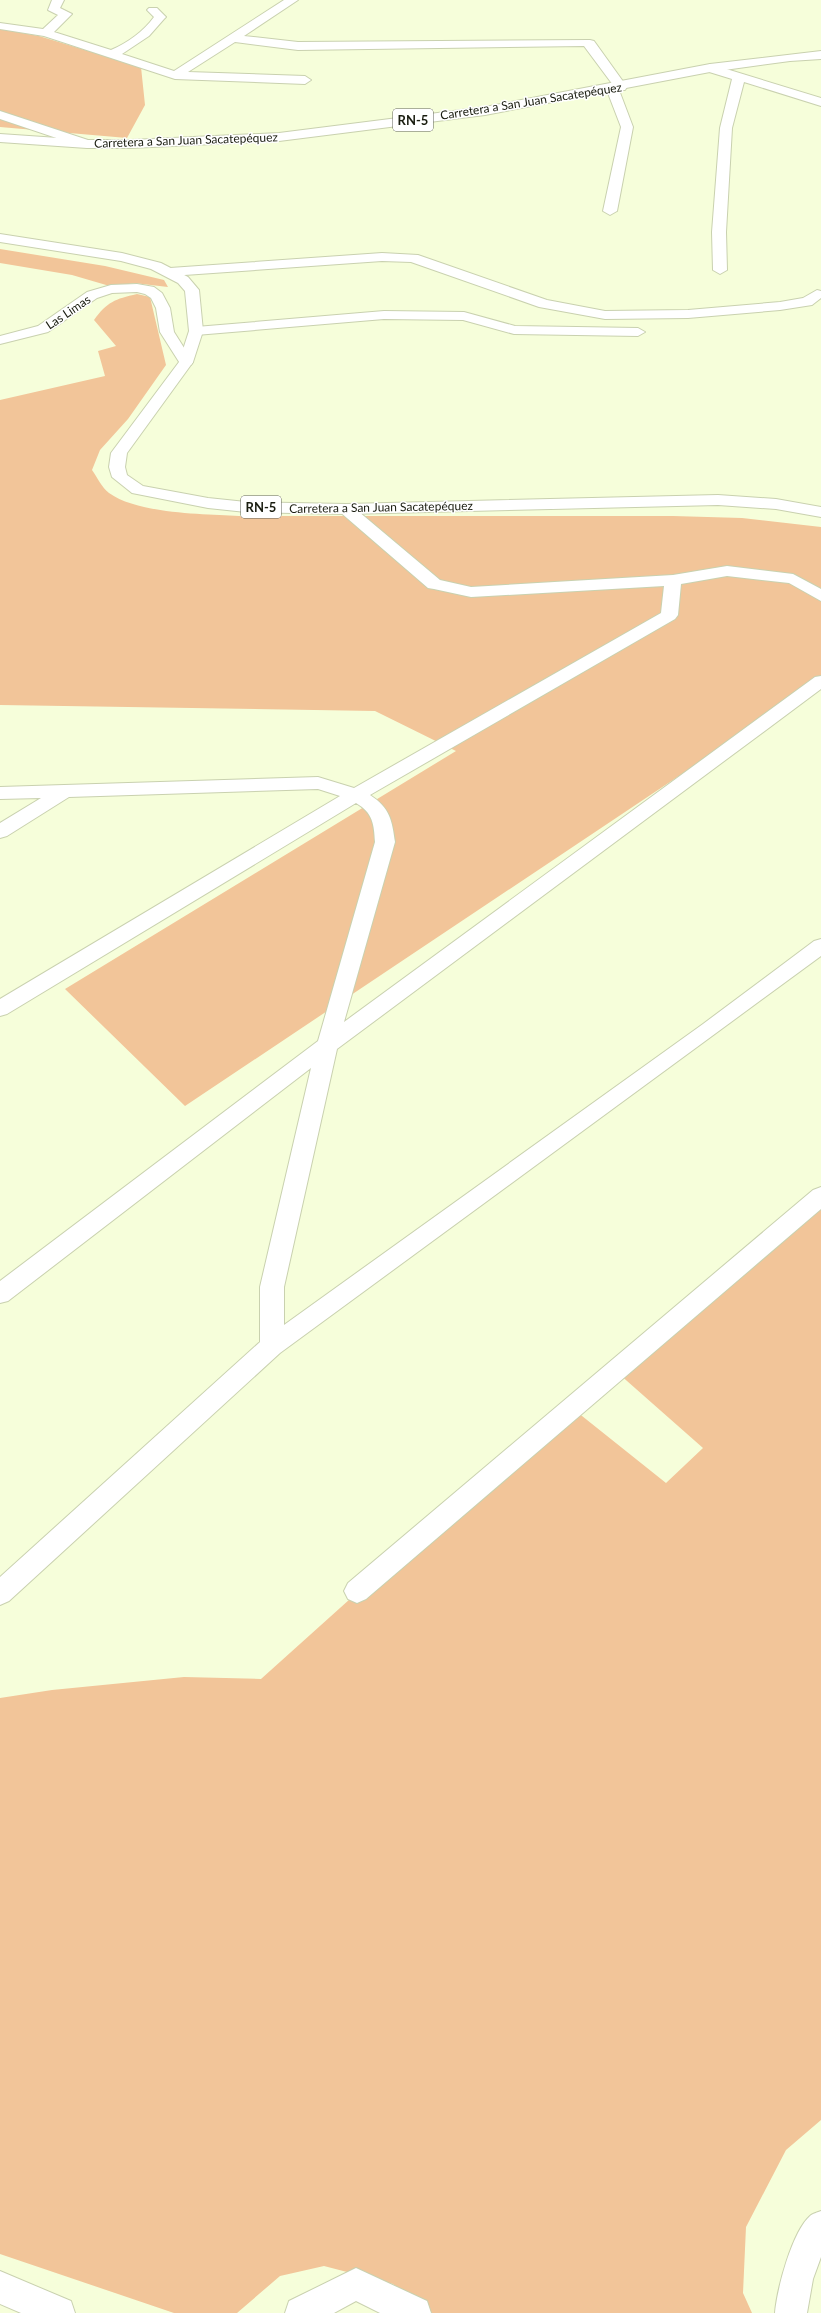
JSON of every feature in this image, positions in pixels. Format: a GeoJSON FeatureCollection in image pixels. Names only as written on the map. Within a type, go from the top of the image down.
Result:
{"type":"FeatureCollection","features":[{"type":"Feature","properties":{"kind":"street"},"geometry":{"type":"LineString","coordinates":[[46,33],[66,14],[54,10],[58,0]]}},
{"type":"Feature","properties":{"kind":"street"},"geometry":{"type":"LineString","coordinates":[[175,75],[292,0]]}},
{"type":"Feature","properties":{"kind":"street"},"geometry":{"type":"LineString","coordinates":[[113,54],[122,50],[156,23],[160,17],[153,10]]}},
{"type":"Feature","properties":{"kind":"street"},"geometry":{"type":"LineString","coordinates":[[0,26],[46,33],[175,75],[305,80]]}},
{"type":"Feature","properties":{"kind":"street"},"geometry":{"type":"LineString","coordinates":[[234,38],[298,46],[586,42],[590,44],[616,87],[627,127],[610,211]]}},
{"type":"Feature","properties":{"kind":"street","name":"Carretera a San Juan Sacatepéquez"},"geometry":{"type":"LineString","coordinates":[[0,138],[86,144],[139,144],[279,137],[485,111],[710,68],[821,54]]}},
{"type":"Feature","properties":{"kind":"street"},"geometry":{"type":"LineString","coordinates":[[710,68],[821,102]]}},
{"type":"Feature","properties":{"kind":"street"},"geometry":{"type":"LineString","coordinates":[[720,270],[719,232],[726,128],[739,76]]}},
{"type":"Feature","properties":{"kind":"street"},"geometry":{"type":"LineString","coordinates":[[0,116],[86,144]]}},
{"type":"Feature","properties":{"kind":"street","name":"Carretera a San Juan Sacatepéquez"},"geometry":{"type":"LineString","coordinates":[[0,238],[122,257],[156,266],[183,280],[192,290],[196,331],[186,362],[119,453],[117,467],[123,481],[138,490],[208,503],[284,508],[346,509],[718,500],[776,504],[821,512]]}},
{"type":"Feature","properties":{"kind":"street"},"geometry":{"type":"LineString","coordinates":[[170,272],[382,257],[412,258],[544,304],[605,315],[688,314],[780,306],[807,302],[817,294]]}},
{"type":"Feature","properties":{"kind":"street","name":"Las Limas"},"geometry":{"type":"LineString","coordinates":[[0,340],[43,329],[92,295],[111,289],[137,288],[149,290],[158,296],[163,308],[167,332],[186,362]]}},
{"type":"Feature","properties":{"kind":"street"},"geometry":{"type":"LineString","coordinates":[[196,331],[384,315],[440,315],[464,316],[514,330],[638,332]]}},
{"type":"Feature","properties":{"kind":"street"},"geometry":{"type":"LineString","coordinates":[[346,509],[434,584],[471,592],[673,580],[727,571],[793,579],[821,596]]}},
{"type":"Feature","properties":{"kind":"street"},"geometry":{"type":"LineString","coordinates":[[0,1009],[357,794],[669,615],[673,580]]}},
{"type":"Feature","properties":{"kind":"street"},"geometry":{"type":"LineString","coordinates":[[0,1294],[327,1045],[821,681]]}},
{"type":"Feature","properties":{"kind":"street"},"geometry":{"type":"LineString","coordinates":[[0,793],[318,783],[357,794],[374,808],[383,821],[385,842],[327,1045],[272,1287],[272,1346]]}},
{"type":"Feature","properties":{"kind":"street"},"geometry":{"type":"LineString","coordinates":[[0,832],[67,790]]}},
{"type":"Feature","properties":{"kind":"street"},"geometry":{"type":"LineString","coordinates":[[0,1593],[272,1346],[710,1029],[821,946]]}},
{"type":"Feature","properties":{"kind":"street"},"geometry":{"type":"LineString","coordinates":[[357,1591],[821,1196]]}},
{"type":"Feature","properties":{"kind":"street"},"geometry":{"type":"LineString","coordinates":[[791,2313],[794,2283],[811,2242],[821,2227]]}},
{"type":"Feature","properties":{"kind":"street"},"geometry":{"type":"LineString","coordinates":[[301,2313],[356,2284],[415,2313]]}},
{"type":"Feature","properties":{"kind":"street"},"geometry":{"type":"LineString","coordinates":[[0,2287],[59,2313]]}},
{"type":"Feature","properties":{"kind":"shaded area"},"geometry":{"type":"Polygon","coordinates":[[[0,29],[39,36],[141,67],[145,105],[127,138],[0,127],[0,29]]]}},
{"type":"Feature","properties":{"kind":"shaded area"},"geometry":{"type":"Polygon","coordinates":[[[0,249],[105,266],[164,280],[168,287],[134,283],[113,287],[72,275],[0,263],[0,249]]]}},
{"type":"Feature","properties":{"kind":"shaded area"},"geometry":{"type":"Polygon","coordinates":[[[137,294],[150,297],[166,365],[128,419],[100,450],[92,470],[106,491],[121,500],[154,509],[172,512],[239,516],[673,516],[742,518],[821,527],[821,681],[185,1106],[65,989],[456,751],[375,711],[0,705],[0,400],[105,376],[98,351],[116,346],[94,320],[103,309],[112,302],[137,294]]]}},
{"type":"Feature","properties":{"kind":"shaded area"},"geometry":{"type":"Polygon","coordinates":[[[821,1189],[821,2120],[786,2150],[746,2227],[743,2293],[752,2313],[432,2313],[393,2284],[324,2266],[280,2276],[237,2313],[174,2313],[0,2254],[0,1698],[52,1690],[184,1677],[261,1679],[567,1404],[666,1483],[703,1448],[610,1366],[821,1189]]]}}]}
